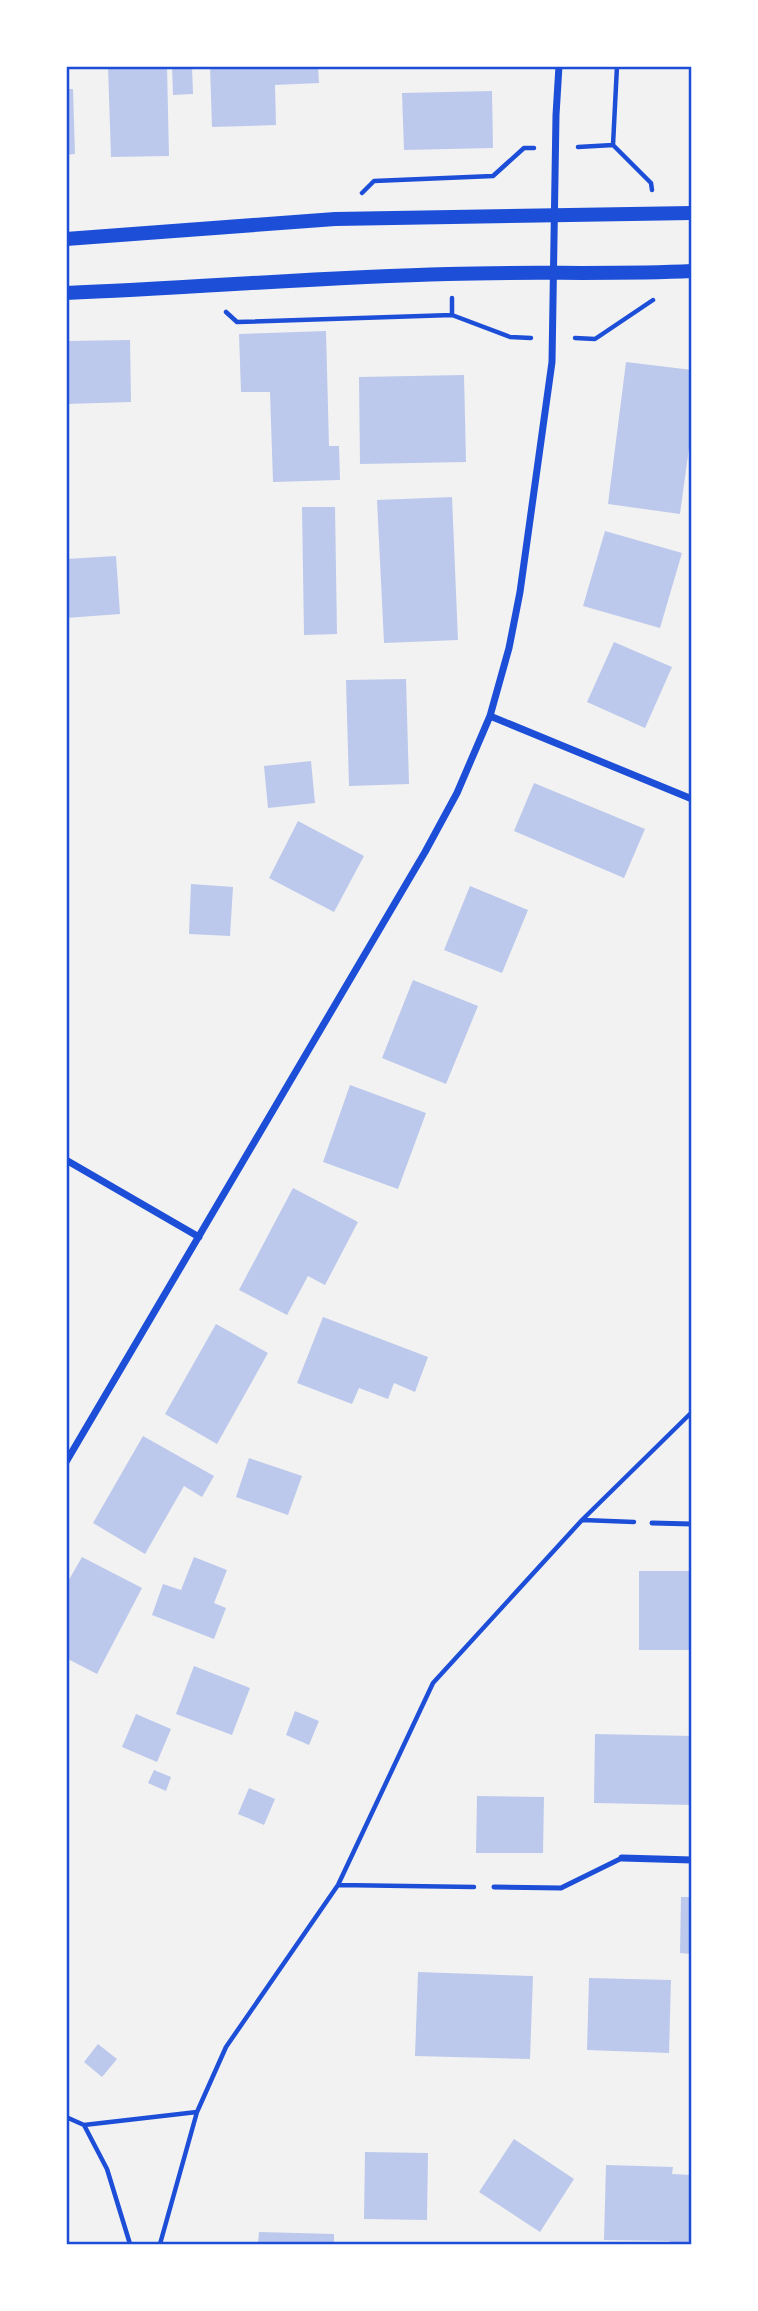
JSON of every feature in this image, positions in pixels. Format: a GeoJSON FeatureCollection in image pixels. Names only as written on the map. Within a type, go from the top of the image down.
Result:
{"type":"FeatureCollection","features":[{"type":"Feature","properties":{"kind":"main road"},"geometry":{"type":"LineString","coordinates":[[66,239],[335,219],[691,213]]}},
{"type":"Feature","properties":{"kind":"main road"},"geometry":{"type":"LineString","coordinates":[[66,293],[201,288],[297,279],[691,271]]}},
{"type":"Feature","properties":{"kind":"street"},"geometry":{"type":"LineString","coordinates":[[66,1462],[425,852],[457,793],[490,716],[509,648],[520,592],[536,490],[554,338],[559,66]]}},
{"type":"Feature","properties":{"kind":"street"},"geometry":{"type":"LineString","coordinates":[[490,716],[691,799]]}},
{"type":"Feature","properties":{"kind":"street"},"geometry":{"type":"LineString","coordinates":[[66,1160],[199,1237]]}},
{"type":"Feature","properties":{"kind":"street"},"geometry":{"type":"LineString","coordinates":[[622,1858],[691,1860]]}},
{"type":"Feature","properties":{"kind":"lane"},"geometry":{"type":"LineString","coordinates":[[652,1522],[691,1524]]}},
{"type":"Feature","properties":{"kind":"lane"},"geometry":{"type":"LineString","coordinates":[[494,1887],[561,1888],[622,1858]]}},
{"type":"Feature","properties":{"kind":"path"},"geometry":{"type":"LineString","coordinates":[[617,66],[613,145],[651,183]]}},
{"type":"Feature","properties":{"kind":"path"},"geometry":{"type":"LineString","coordinates":[[374,181],[493,176],[524,148]]}},
{"type":"Feature","properties":{"kind":"path"},"geometry":{"type":"LineString","coordinates":[[237,322],[452,315],[510,337],[596,338],[653,300]]}},
{"type":"Feature","properties":{"kind":"path"},"geometry":{"type":"LineString","coordinates":[[160,2245],[197,2112],[226,2047],[338,1885],[433,1683],[582,1520],[691,1412]]}},
{"type":"Feature","properties":{"kind":"path"},"geometry":{"type":"LineString","coordinates":[[582,1520],[652,1522]]}},
{"type":"Feature","properties":{"kind":"path"},"geometry":{"type":"LineString","coordinates":[[338,1885],[494,1887]]}},
{"type":"Feature","properties":{"kind":"path"},"geometry":{"type":"LineString","coordinates":[[66,2117],[84,2125],[197,2112]]}},
{"type":"Feature","properties":{"kind":"path"},"geometry":{"type":"LineString","coordinates":[[84,2125],[107,2169],[130,2245]]}},
{"type":"Feature","properties":{"kind":"building"},"geometry":{"type":"Polygon","coordinates":[[[108,66],[167,66],[169,156],[111,157],[108,66]]]}},
{"type":"Feature","properties":{"kind":"building"},"geometry":{"type":"Polygon","coordinates":[[[172,66],[192,66],[193,94],[173,95],[172,66]]]}},
{"type":"Feature","properties":{"kind":"building"},"geometry":{"type":"Polygon","coordinates":[[[210,66],[318,66],[319,83],[275,85],[276,125],[212,127],[210,66]]]}},
{"type":"Feature","properties":{"kind":"building"},"geometry":{"type":"Polygon","coordinates":[[[66,89],[73,89],[75,154],[66,155],[66,89]]]}},
{"type":"Feature","properties":{"kind":"building"},"geometry":{"type":"Polygon","coordinates":[[[492,91],[493,148],[404,150],[402,93],[492,91]]]}},
{"type":"Feature","properties":{"kind":"building"},"geometry":{"type":"Polygon","coordinates":[[[326,331],[329,446],[339,446],[340,480],[273,482],[270,392],[241,392],[239,334],[326,331]]]}},
{"type":"Feature","properties":{"kind":"building"},"geometry":{"type":"Polygon","coordinates":[[[130,340],[131,402],[66,404],[66,341],[130,340]]]}},
{"type":"Feature","properties":{"kind":"building"},"geometry":{"type":"Polygon","coordinates":[[[626,362],[692,370],[692,426],[680,514],[608,504],[626,362]]]}},
{"type":"Feature","properties":{"kind":"building"},"geometry":{"type":"Polygon","coordinates":[[[464,375],[466,462],[360,464],[359,377],[464,375]]]}},
{"type":"Feature","properties":{"kind":"building"},"geometry":{"type":"Polygon","coordinates":[[[452,497],[458,640],[384,643],[377,500],[452,497]]]}},
{"type":"Feature","properties":{"kind":"building"},"geometry":{"type":"Polygon","coordinates":[[[302,507],[335,507],[337,634],[304,635],[302,507]]]}},
{"type":"Feature","properties":{"kind":"building"},"geometry":{"type":"Polygon","coordinates":[[[605,531],[682,553],[660,628],[583,606],[605,531]]]}},
{"type":"Feature","properties":{"kind":"building"},"geometry":{"type":"Polygon","coordinates":[[[116,556],[120,614],[66,618],[66,559],[116,556]]]}},
{"type":"Feature","properties":{"kind":"building"},"geometry":{"type":"Polygon","coordinates":[[[614,642],[672,667],[645,728],[587,702],[614,642]]]}},
{"type":"Feature","properties":{"kind":"building"},"geometry":{"type":"Polygon","coordinates":[[[406,679],[409,784],[349,786],[346,680],[406,679]]]}},
{"type":"Feature","properties":{"kind":"building"},"geometry":{"type":"Polygon","coordinates":[[[311,761],[315,803],[268,808],[264,766],[311,761]]]}},
{"type":"Feature","properties":{"kind":"building"},"geometry":{"type":"Polygon","coordinates":[[[534,783],[645,829],[624,878],[514,831],[534,783]]]}},
{"type":"Feature","properties":{"kind":"building"},"geometry":{"type":"Polygon","coordinates":[[[298,821],[364,856],[334,912],[269,878],[298,821]]]}},
{"type":"Feature","properties":{"kind":"building"},"geometry":{"type":"Polygon","coordinates":[[[191,884],[233,887],[230,936],[189,934],[191,884]]]}},
{"type":"Feature","properties":{"kind":"building"},"geometry":{"type":"Polygon","coordinates":[[[470,886],[528,910],[502,973],[444,950],[470,886]]]}},
{"type":"Feature","properties":{"kind":"building"},"geometry":{"type":"Polygon","coordinates":[[[413,980],[478,1006],[446,1084],[382,1058],[413,980]]]}},
{"type":"Feature","properties":{"kind":"building"},"geometry":{"type":"Polygon","coordinates":[[[350,1085],[426,1113],[398,1189],[323,1162],[350,1085]]]}},
{"type":"Feature","properties":{"kind":"building"},"geometry":{"type":"Polygon","coordinates":[[[293,1188],[358,1222],[325,1285],[308,1276],[287,1315],[239,1290],[293,1188]]]}},
{"type":"Feature","properties":{"kind":"building"},"geometry":{"type":"Polygon","coordinates":[[[323,1317],[428,1357],[415,1392],[394,1383],[388,1399],[359,1388],[352,1404],[297,1383],[323,1317]]]}},
{"type":"Feature","properties":{"kind":"building"},"geometry":{"type":"Polygon","coordinates":[[[216,1324],[268,1353],[217,1444],[165,1414],[216,1324]]]}},
{"type":"Feature","properties":{"kind":"building"},"geometry":{"type":"Polygon","coordinates":[[[143,1436],[214,1476],[202,1497],[184,1486],[145,1554],[93,1523],[143,1436]]]}},
{"type":"Feature","properties":{"kind":"building"},"geometry":{"type":"Polygon","coordinates":[[[249,1458],[302,1476],[288,1515],[236,1497],[249,1458]]]}},
{"type":"Feature","properties":{"kind":"building"},"geometry":{"type":"Polygon","coordinates":[[[82,1557],[142,1588],[97,1674],[66,1658],[66,1585],[82,1557]]]}},
{"type":"Feature","properties":{"kind":"building"},"geometry":{"type":"Polygon","coordinates":[[[194,1557],[227,1570],[214,1603],[226,1608],[214,1639],[152,1615],[163,1584],[181,1590],[194,1557]]]}},
{"type":"Feature","properties":{"kind":"building"},"geometry":{"type":"Polygon","coordinates":[[[639,1571],[692,1571],[692,1650],[639,1650],[639,1571]]]}},
{"type":"Feature","properties":{"kind":"building"},"geometry":{"type":"Polygon","coordinates":[[[194,1666],[250,1688],[232,1735],[176,1714],[194,1666]]]}},
{"type":"Feature","properties":{"kind":"building"},"geometry":{"type":"Polygon","coordinates":[[[295,1711],[319,1721],[309,1745],[286,1735],[295,1711]]]}},
{"type":"Feature","properties":{"kind":"building"},"geometry":{"type":"Polygon","coordinates":[[[136,1714],[171,1729],[157,1762],[122,1747],[136,1714]]]}},
{"type":"Feature","properties":{"kind":"building"},"geometry":{"type":"Polygon","coordinates":[[[595,1734],[692,1736],[692,1805],[594,1803],[595,1734]]]}},
{"type":"Feature","properties":{"kind":"building"},"geometry":{"type":"Polygon","coordinates":[[[154,1770],[171,1777],[166,1791],[148,1783],[154,1770]]]}},
{"type":"Feature","properties":{"kind":"building"},"geometry":{"type":"Polygon","coordinates":[[[249,1788],[275,1799],[264,1825],[238,1814],[249,1788]]]}},
{"type":"Feature","properties":{"kind":"building"},"geometry":{"type":"Polygon","coordinates":[[[477,1796],[544,1797],[543,1853],[476,1853],[477,1796]]]}},
{"type":"Feature","properties":{"kind":"building"},"geometry":{"type":"Polygon","coordinates":[[[681,1897],[692,1897],[692,1954],[680,1953],[681,1897]]]}},
{"type":"Feature","properties":{"kind":"building"},"geometry":{"type":"Polygon","coordinates":[[[418,1972],[533,1976],[530,2059],[415,2056],[418,1972]]]}},
{"type":"Feature","properties":{"kind":"building"},"geometry":{"type":"Polygon","coordinates":[[[589,1978],[671,1980],[669,2053],[587,2050],[589,1978]]]}},
{"type":"Feature","properties":{"kind":"building"},"geometry":{"type":"Polygon","coordinates":[[[98,2044],[117,2059],[102,2077],[84,2062],[98,2044]]]}},
{"type":"Feature","properties":{"kind":"building"},"geometry":{"type":"Polygon","coordinates":[[[514,2139],[574,2179],[540,2232],[479,2192],[514,2139]]]}},
{"type":"Feature","properties":{"kind":"building"},"geometry":{"type":"Polygon","coordinates":[[[365,2152],[428,2153],[427,2220],[364,2219],[365,2152]]]}},
{"type":"Feature","properties":{"kind":"building"},"geometry":{"type":"Polygon","coordinates":[[[606,2165],[673,2167],[672,2174],[692,2175],[692,2244],[604,2240],[606,2165]]]}},
{"type":"Feature","properties":{"kind":"building"},"geometry":{"type":"Polygon","coordinates":[[[259,2232],[334,2234],[334,2244],[258,2244],[259,2232]]]}}]}
